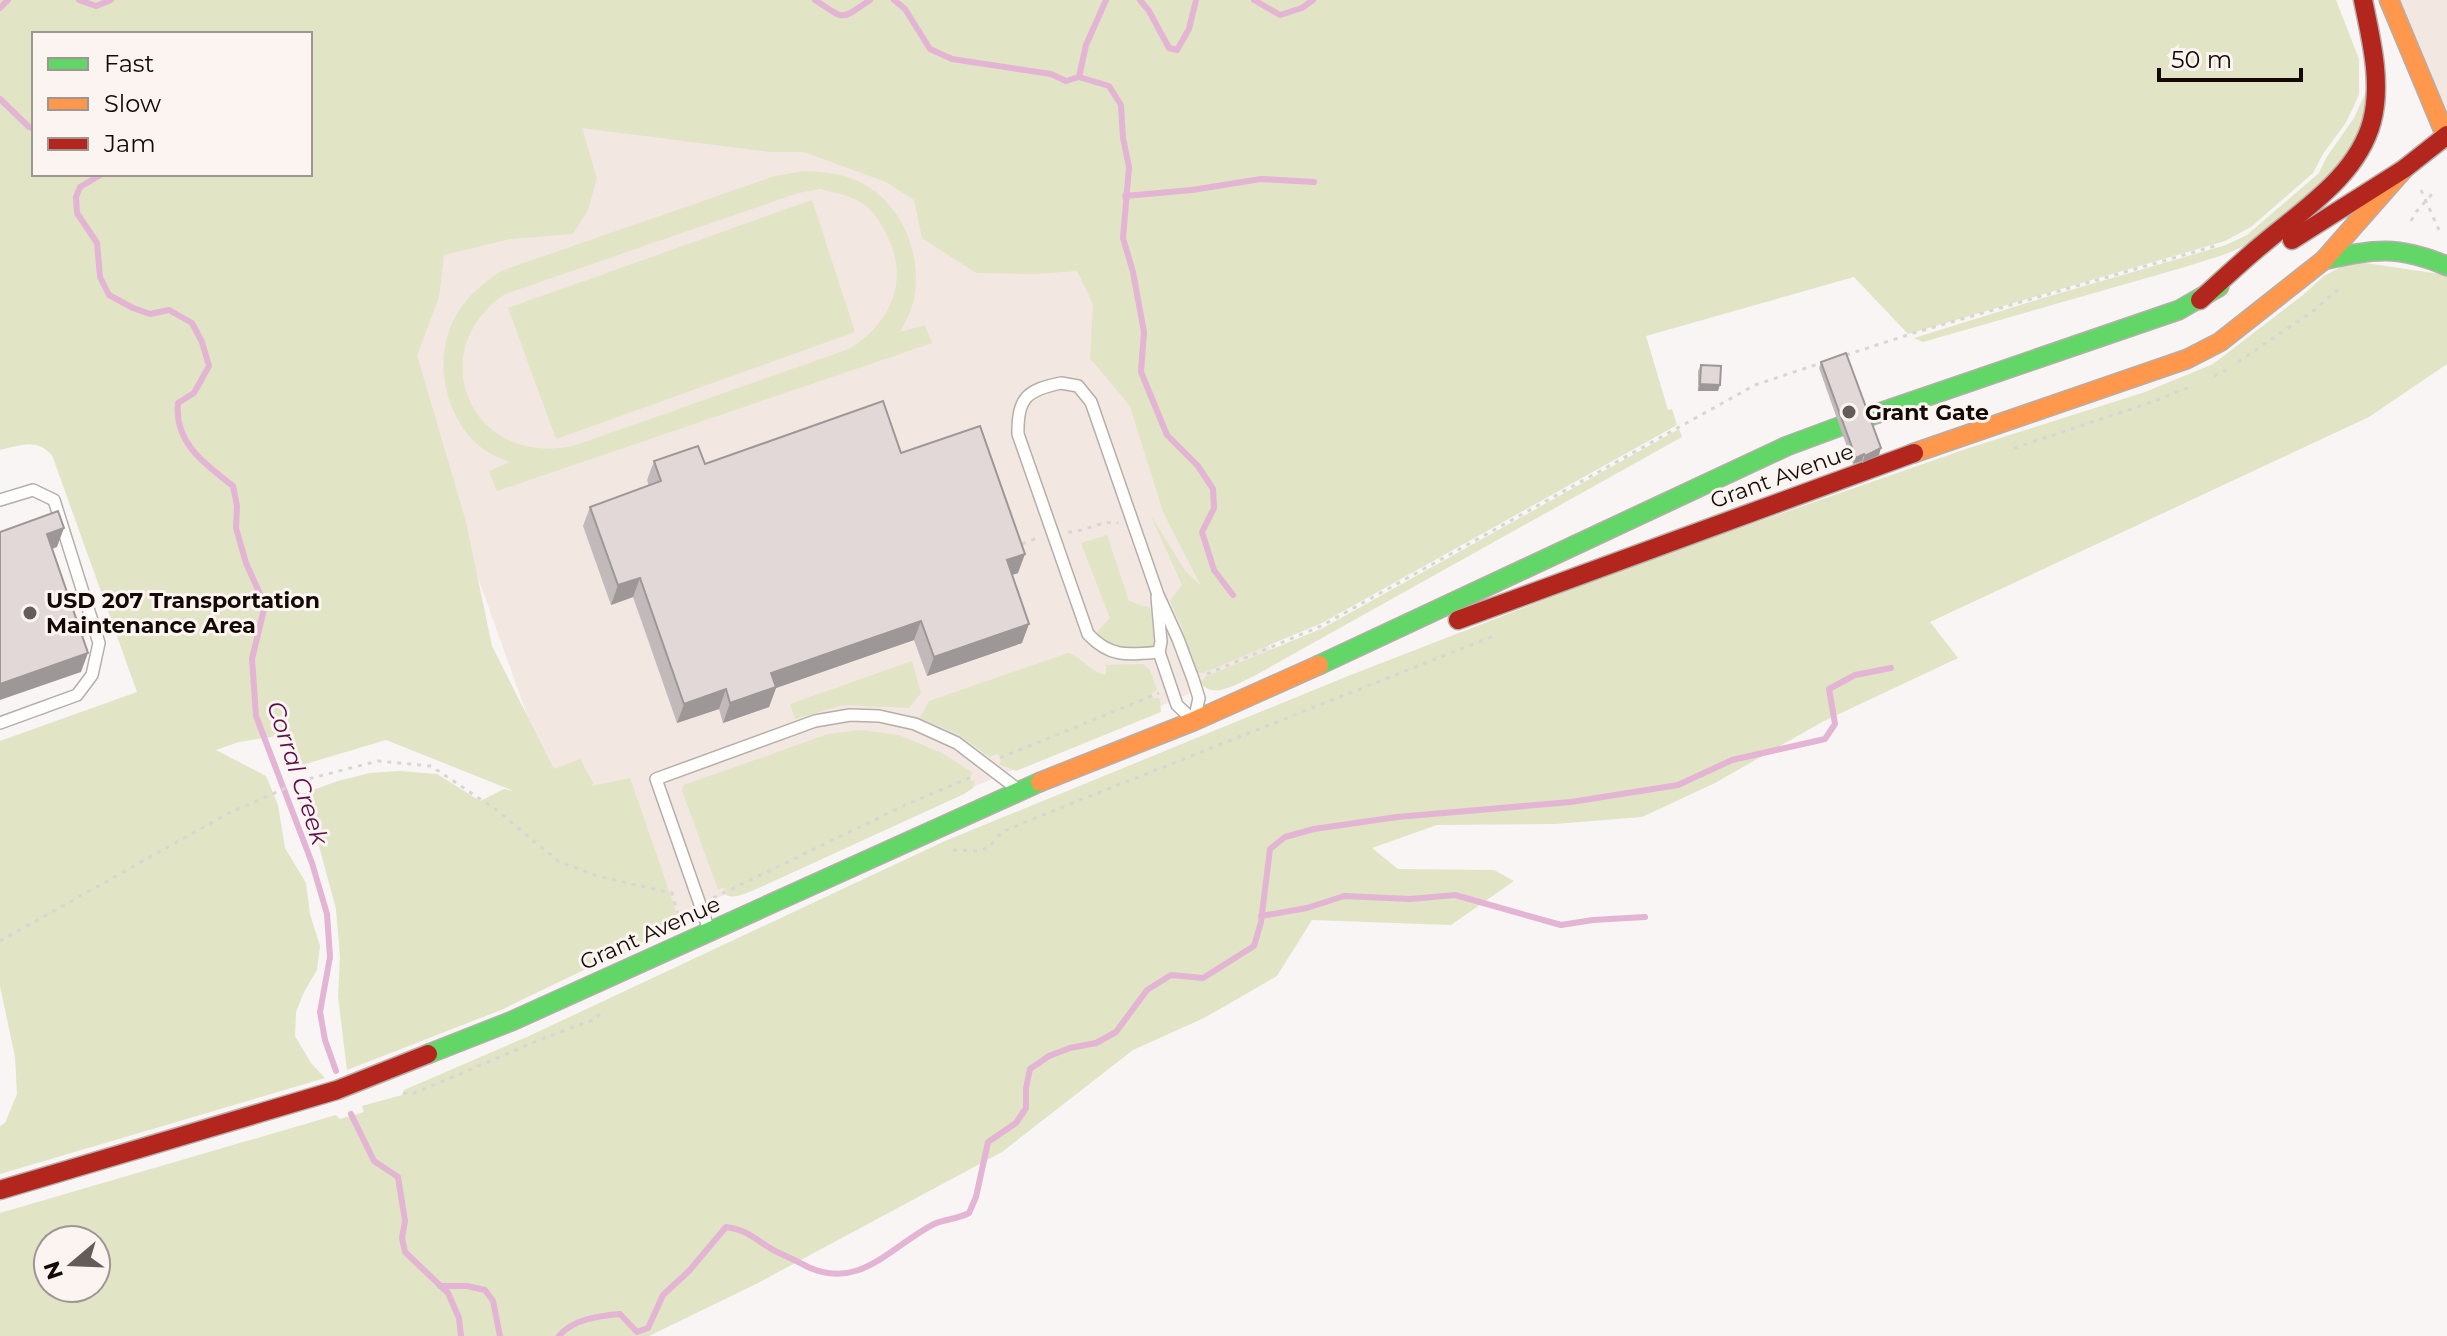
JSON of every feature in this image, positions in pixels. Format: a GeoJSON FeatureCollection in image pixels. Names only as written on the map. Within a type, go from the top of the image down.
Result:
{"type":"FeatureCollection","features":[{"type":"Feature","properties":{"kind":"main road"},"geometry":{"type":"LineString","coordinates":[[2200,300],[2327,190],[2360,152],[2372,125],[2377,84],[2363,0]]}},
{"type":"Feature","properties":{"kind":"main road"},"geometry":{"type":"LineString","coordinates":[[2389,0],[2447,137]]}},
{"type":"Feature","properties":{"kind":"main road","name":"Grant Avenue"},"geometry":{"type":"LineString","coordinates":[[1867,417],[2179,310],[2200,300],[2404,169],[2447,137]]}},
{"type":"Feature","properties":{"kind":"main road","name":"Grant Avenue"},"geometry":{"type":"LineString","coordinates":[[1302,673],[1514,601],[1849,476],[2187,359],[2220,342],[2324,260],[2404,169]]}},
{"type":"Feature","properties":{"kind":"main road"},"geometry":{"type":"LineString","coordinates":[[2324,260],[2394,248],[2447,266]]}},
{"type":"Feature","properties":{"kind":"main road","name":"Grant Avenue"},"geometry":{"type":"LineString","coordinates":[[0,1190],[360,1082],[512,1021],[1020,790],[1194,721],[1302,673],[1787,446],[1841,426]]}},
{"type":"Feature","properties":{"kind":"lane"},"geometry":{"type":"LineString","coordinates":[[1159,652],[1117,653],[1100,647],[1088,634],[1018,434],[1017,412],[1025,399],[1039,388],[1061,383],[1078,386],[1091,402],[1158,595],[1193,679],[1199,698],[1194,721]]}},
{"type":"Feature","properties":{"kind":"lane"},"geometry":{"type":"LineString","coordinates":[[0,500],[33,490],[54,500],[99,643],[92,675],[77,695],[0,723]]}},
{"type":"Feature","properties":{"kind":"lane"},"geometry":{"type":"LineString","coordinates":[[1158,595],[1159,652],[1177,705],[1194,721]]}},
{"type":"Feature","properties":{"kind":"lane"},"geometry":{"type":"LineString","coordinates":[[710,932],[656,779],[815,721],[850,715],[879,716],[915,724],[957,743],[1020,790]]}},
{"type":"Feature","properties":{"kind":"path"},"geometry":{"type":"LineString","coordinates":[[2421,190],[2442,236]]}},
{"type":"Feature","properties":{"kind":"path"},"geometry":{"type":"LineString","coordinates":[[2409,226],[2425,199],[2432,194]]}},
{"type":"Feature","properties":{"kind":"path"},"geometry":{"type":"LineString","coordinates":[[1844,356],[1932,327],[2214,247]]}},
{"type":"Feature","properties":{"kind":"path"},"geometry":{"type":"LineString","coordinates":[[1193,679],[1321,626],[1755,385],[1829,361]]}},
{"type":"Feature","properties":{"kind":"path"},"geometry":{"type":"LineString","coordinates":[[1010,548],[1053,533],[1081,532],[1106,521],[1134,525]]}},
{"type":"Feature","properties":{"kind":"path"},"geometry":{"type":"LineString","coordinates":[[0,941],[227,814],[304,780],[378,761],[431,766],[495,809],[558,861],[597,876],[672,893],[678,918],[722,892],[905,805],[973,777],[997,759],[1171,688]]}},
{"type":"Feature","properties":{"kind":"shaded area"},"geometry":{"type":"Polygon","coordinates":[[[2389,0],[2447,0],[2447,139],[2389,0]]]}},
{"type":"Feature","properties":{"kind":"shaded area"},"geometry":{"type":"Polygon","coordinates":[[[588,89],[1070,203],[1274,657],[609,945],[392,336],[403,234],[588,89]]]}},
{"type":"Feature","properties":{"kind":"green space"},"geometry":{"type":"Polygon","coordinates":[[[0,0],[2336,0],[2359,59],[2359,94],[2345,124],[2313,173],[2251,227],[2225,241],[1908,334],[1854,277],[1646,336],[1668,410],[1672,409],[1677,425],[1322,623],[1203,673],[1197,673],[1170,601],[1182,585],[1151,516],[1186,572],[1201,586],[1163,512],[1130,406],[1090,358],[1093,304],[1077,271],[976,273],[922,238],[914,200],[886,182],[804,152],[769,152],[582,128],[597,178],[588,210],[573,234],[510,239],[444,255],[439,297],[417,355],[466,522],[492,646],[554,769],[580,759],[592,786],[630,778],[675,908],[676,921],[679,921],[673,927],[501,1010],[347,1070],[338,996],[340,957],[336,909],[316,835],[296,796],[370,773],[399,771],[437,774],[480,801],[504,789],[514,791],[386,740],[302,765],[283,735],[239,742],[216,750],[266,776],[278,805],[285,848],[306,883],[310,914],[320,946],[317,970],[296,1012],[295,1036],[311,1063],[325,1078],[0,1174],[0,1126],[5,1123],[17,1094],[15,1057],[0,986],[0,741],[137,692],[52,455],[40,446],[21,445],[0,450],[0,0]]]}},
{"type":"Feature","properties":{"kind":"green space"},"geometry":{"type":"Polygon","coordinates":[[[2368,87],[2362,123],[2347,155],[2321,184],[2251,243],[2185,267],[1923,342],[1914,338],[2226,245],[2247,235],[2319,173],[2354,118],[2368,87]]]}},
{"type":"Feature","properties":{"kind":"green space"},"geometry":{"type":"Polygon","coordinates":[[[804,171],[853,179],[869,187],[894,210],[910,241],[916,275],[910,312],[900,332],[925,325],[932,343],[497,491],[489,471],[510,462],[485,450],[465,431],[449,398],[445,380],[446,342],[451,325],[469,298],[501,271],[775,176],[804,171]],[[820,189],[798,193],[505,294],[479,318],[465,346],[463,375],[470,401],[486,424],[510,441],[540,448],[576,445],[849,349],[875,328],[892,301],[897,271],[894,254],[882,225],[867,207],[845,195],[820,189]]]}},
{"type":"Feature","properties":{"kind":"green space"},"geometry":{"type":"Polygon","coordinates":[[[812,200],[855,332],[556,439],[508,308],[812,200]]]}},
{"type":"Feature","properties":{"kind":"green space"},"geometry":{"type":"Polygon","coordinates":[[[2352,261],[2447,275],[2447,364],[2369,417],[1930,622],[1958,658],[1822,722],[1715,783],[1642,817],[1555,824],[1437,825],[1372,848],[1398,869],[1494,870],[1514,881],[1451,925],[1312,920],[1277,976],[1204,1018],[1133,1050],[1002,1152],[756,1284],[649,1336],[0,1336],[0,1213],[336,1115],[340,1119],[364,1112],[362,1106],[402,1095],[404,1090],[529,1036],[945,841],[1348,676],[1637,564],[1966,449],[2145,392],[2213,364],[2324,276],[2352,261]]]}},
{"type":"Feature","properties":{"kind":"green space"},"geometry":{"type":"Polygon","coordinates":[[[1679,429],[1682,437],[1254,676],[1218,690],[1212,690],[1201,682],[1205,677],[1323,628],[1679,429]]]}},
{"type":"Feature","properties":{"kind":"green space"},"geometry":{"type":"Polygon","coordinates":[[[1107,535],[1129,601],[1150,608],[1155,639],[1153,649],[1124,651],[1098,637],[1098,631],[1110,618],[1081,543],[1107,535]]]}},
{"type":"Feature","properties":{"kind":"green space"},"geometry":{"type":"Polygon","coordinates":[[[1068,653],[1106,675],[1106,665],[1143,664],[1150,670],[1157,690],[1152,693],[1153,698],[1160,698],[1161,712],[1016,771],[999,764],[1002,759],[997,754],[990,757],[959,735],[920,718],[929,701],[1068,653]]]}},
{"type":"Feature","properties":{"kind":"green space"},"geometry":{"type":"Polygon","coordinates":[[[912,661],[921,693],[909,708],[843,705],[795,719],[790,704],[912,661]]]}},
{"type":"Feature","properties":{"kind":"green space"},"geometry":{"type":"Polygon","coordinates":[[[861,730],[899,735],[942,753],[973,773],[969,777],[971,781],[975,780],[973,788],[752,891],[733,896],[726,895],[724,888],[718,889],[682,791],[684,785],[828,734],[861,730]]]}},
{"type":"Feature","properties":{"kind":"building","name":"Grant Gate"},"geometry":{"type":"Polygon","coordinates":[[[1846,353],[1881,448],[1856,458],[1821,362],[1846,353]]]}},
{"type":"Feature","properties":{"kind":"building"},"geometry":{"type":"Polygon","coordinates":[[[1701,365],[1721,366],[1720,385],[1700,384],[1701,365]]]}},
{"type":"Feature","properties":{"kind":"building"},"geometry":{"type":"Polygon","coordinates":[[[883,401],[901,453],[980,426],[1025,554],[1007,560],[1029,624],[934,657],[921,621],[771,673],[776,687],[730,703],[726,689],[684,704],[640,578],[618,585],[590,507],[661,481],[654,461],[698,446],[705,464],[883,401]]]}},
{"type":"Feature","properties":{"kind":"building","name":"USD 207 Transportation Maintenance Area"},"geometry":{"type":"Polygon","coordinates":[[[58,511],[64,528],[47,534],[88,653],[0,684],[0,532],[58,511]]]}},
{"type":"Feature","properties":{"kind":"waterway","name":"Corral Creek"},"geometry":{"type":"LineString","coordinates":[[0,8],[8,0]]}},
{"type":"Feature","properties":{"kind":"waterway","name":"Corral Creek"},"geometry":{"type":"LineString","coordinates":[[79,0],[96,6],[111,0]]}},
{"type":"Feature","properties":{"kind":"waterway"},"geometry":{"type":"LineString","coordinates":[[815,0],[842,15],[853,12],[870,0]]}},
{"type":"Feature","properties":{"kind":"waterway"},"geometry":{"type":"LineString","coordinates":[[894,0],[905,9],[930,49],[952,59],[1051,74],[1066,81],[1079,77],[1086,45],[1106,0]]}},
{"type":"Feature","properties":{"kind":"waterway"},"geometry":{"type":"LineString","coordinates":[[1140,0],[1169,48],[1177,50],[1189,29],[1196,0]]}},
{"type":"Feature","properties":{"kind":"waterway"},"geometry":{"type":"LineString","coordinates":[[1254,0],[1280,15],[1302,8],[1313,0]]}},
{"type":"Feature","properties":{"kind":"waterway"},"geometry":{"type":"LineString","coordinates":[[1079,77],[1109,86],[1121,105],[1129,167],[1123,238],[1144,332],[1141,372],[1167,435],[1198,466],[1213,489],[1214,508],[1202,532],[1214,570],[1233,595]]}},
{"type":"Feature","properties":{"kind":"waterway","name":"Corral Creek"},"geometry":{"type":"LineString","coordinates":[[0,99],[32,128]]}},
{"type":"Feature","properties":{"kind":"waterway","name":"Corral Creek"},"geometry":{"type":"LineString","coordinates":[[99,176],[80,187],[76,197],[77,213],[97,243],[100,277],[109,295],[150,314],[169,310],[192,323],[209,366],[194,393],[178,403],[178,417],[186,441],[233,486],[237,506],[236,528],[246,563],[265,605],[252,659],[256,716],[312,863],[327,914],[330,957],[320,1012],[325,1040],[336,1071]]}},
{"type":"Feature","properties":{"kind":"waterway"},"geometry":{"type":"LineString","coordinates":[[1125,196],[1261,179],[1314,182]]}},
{"type":"Feature","properties":{"kind":"waterway"},"geometry":{"type":"LineString","coordinates":[[559,1336],[579,1322],[620,1314],[637,1332],[648,1328],[663,1295],[689,1271],[726,1227],[747,1233],[808,1267],[844,1274],[874,1263],[934,1224],[969,1213],[976,1197],[988,1142],[1016,1123],[1026,1108],[1030,1069],[1049,1056],[1096,1043],[1116,1032],[1147,990],[1171,975],[1203,978],[1254,946],[1261,922],[1270,849],[1285,837],[1314,829],[1397,817],[1571,802],[1678,785],[1732,760],[1825,739],[1835,724],[1829,689],[1855,675],[1891,668]]}},
{"type":"Feature","properties":{"kind":"waterway"},"geometry":{"type":"LineString","coordinates":[[1261,916],[1307,908],[1344,896],[1410,899],[1455,895],[1561,925],[1645,917]]}},
{"type":"Feature","properties":{"kind":"waterway","name":"Corral Creek"},"geometry":{"type":"LineString","coordinates":[[351,1114],[374,1161],[398,1177],[405,1221],[402,1238],[405,1252],[448,1293],[459,1318],[461,1336]]}},
{"type":"Feature","properties":{"kind":"waterway"},"geometry":{"type":"LineString","coordinates":[[440,1286],[485,1290],[493,1301],[500,1336]]}},
{"type":"Feature","properties":{"kind":"traffic: fast"},"geometry":{"type":"LineString","coordinates":[[2324,260],[2386,251],[2414,255],[2447,266]]}},
{"type":"Feature","properties":{"kind":"traffic: fast"},"geometry":{"type":"LineString","coordinates":[[1867,417],[2179,310],[2219,287]]}},
{"type":"Feature","properties":{"kind":"traffic: fast"},"geometry":{"type":"LineString","coordinates":[[1319,665],[1787,446],[1841,426]]}},
{"type":"Feature","properties":{"kind":"traffic: fast"},"geometry":{"type":"LineString","coordinates":[[428,1054],[512,1021],[1040,782]]}},
{"type":"Feature","properties":{"kind":"traffic: slow"},"geometry":{"type":"LineString","coordinates":[[2389,0],[2447,139]]}},
{"type":"Feature","properties":{"kind":"traffic: slow"},"geometry":{"type":"LineString","coordinates":[[1914,453],[2187,359],[2220,342],[2324,260],[2404,169]]}},
{"type":"Feature","properties":{"kind":"traffic: slow"},"geometry":{"type":"LineString","coordinates":[[1040,782],[1194,721],[1319,665]]}},
{"type":"Feature","properties":{"kind":"traffic: jam"},"geometry":{"type":"LineString","coordinates":[[2200,300],[2328,190],[2355,158],[2365,140],[2372,121],[2376,91],[2374,60],[2363,0]]}},
{"type":"Feature","properties":{"kind":"traffic: jam"},"geometry":{"type":"LineString","coordinates":[[2292,240],[2404,169],[2447,135]]}},
{"type":"Feature","properties":{"kind":"traffic: jam"},"geometry":{"type":"LineString","coordinates":[[1458,620],[1914,453]]}},
{"type":"Feature","properties":{"kind":"traffic: jam"},"geometry":{"type":"LineString","coordinates":[[0,1190],[337,1090],[428,1054]]}},
{"type":"Feature","properties":{"kind":"place","name":"Grant Gate"},"geometry":{"type":"Point","coordinates":[1849,412]}},
{"type":"Feature","properties":{"kind":"place","name":"USD 207 Transportation Maintenance Area"},"geometry":{"type":"Point","coordinates":[30,613]}}]}
